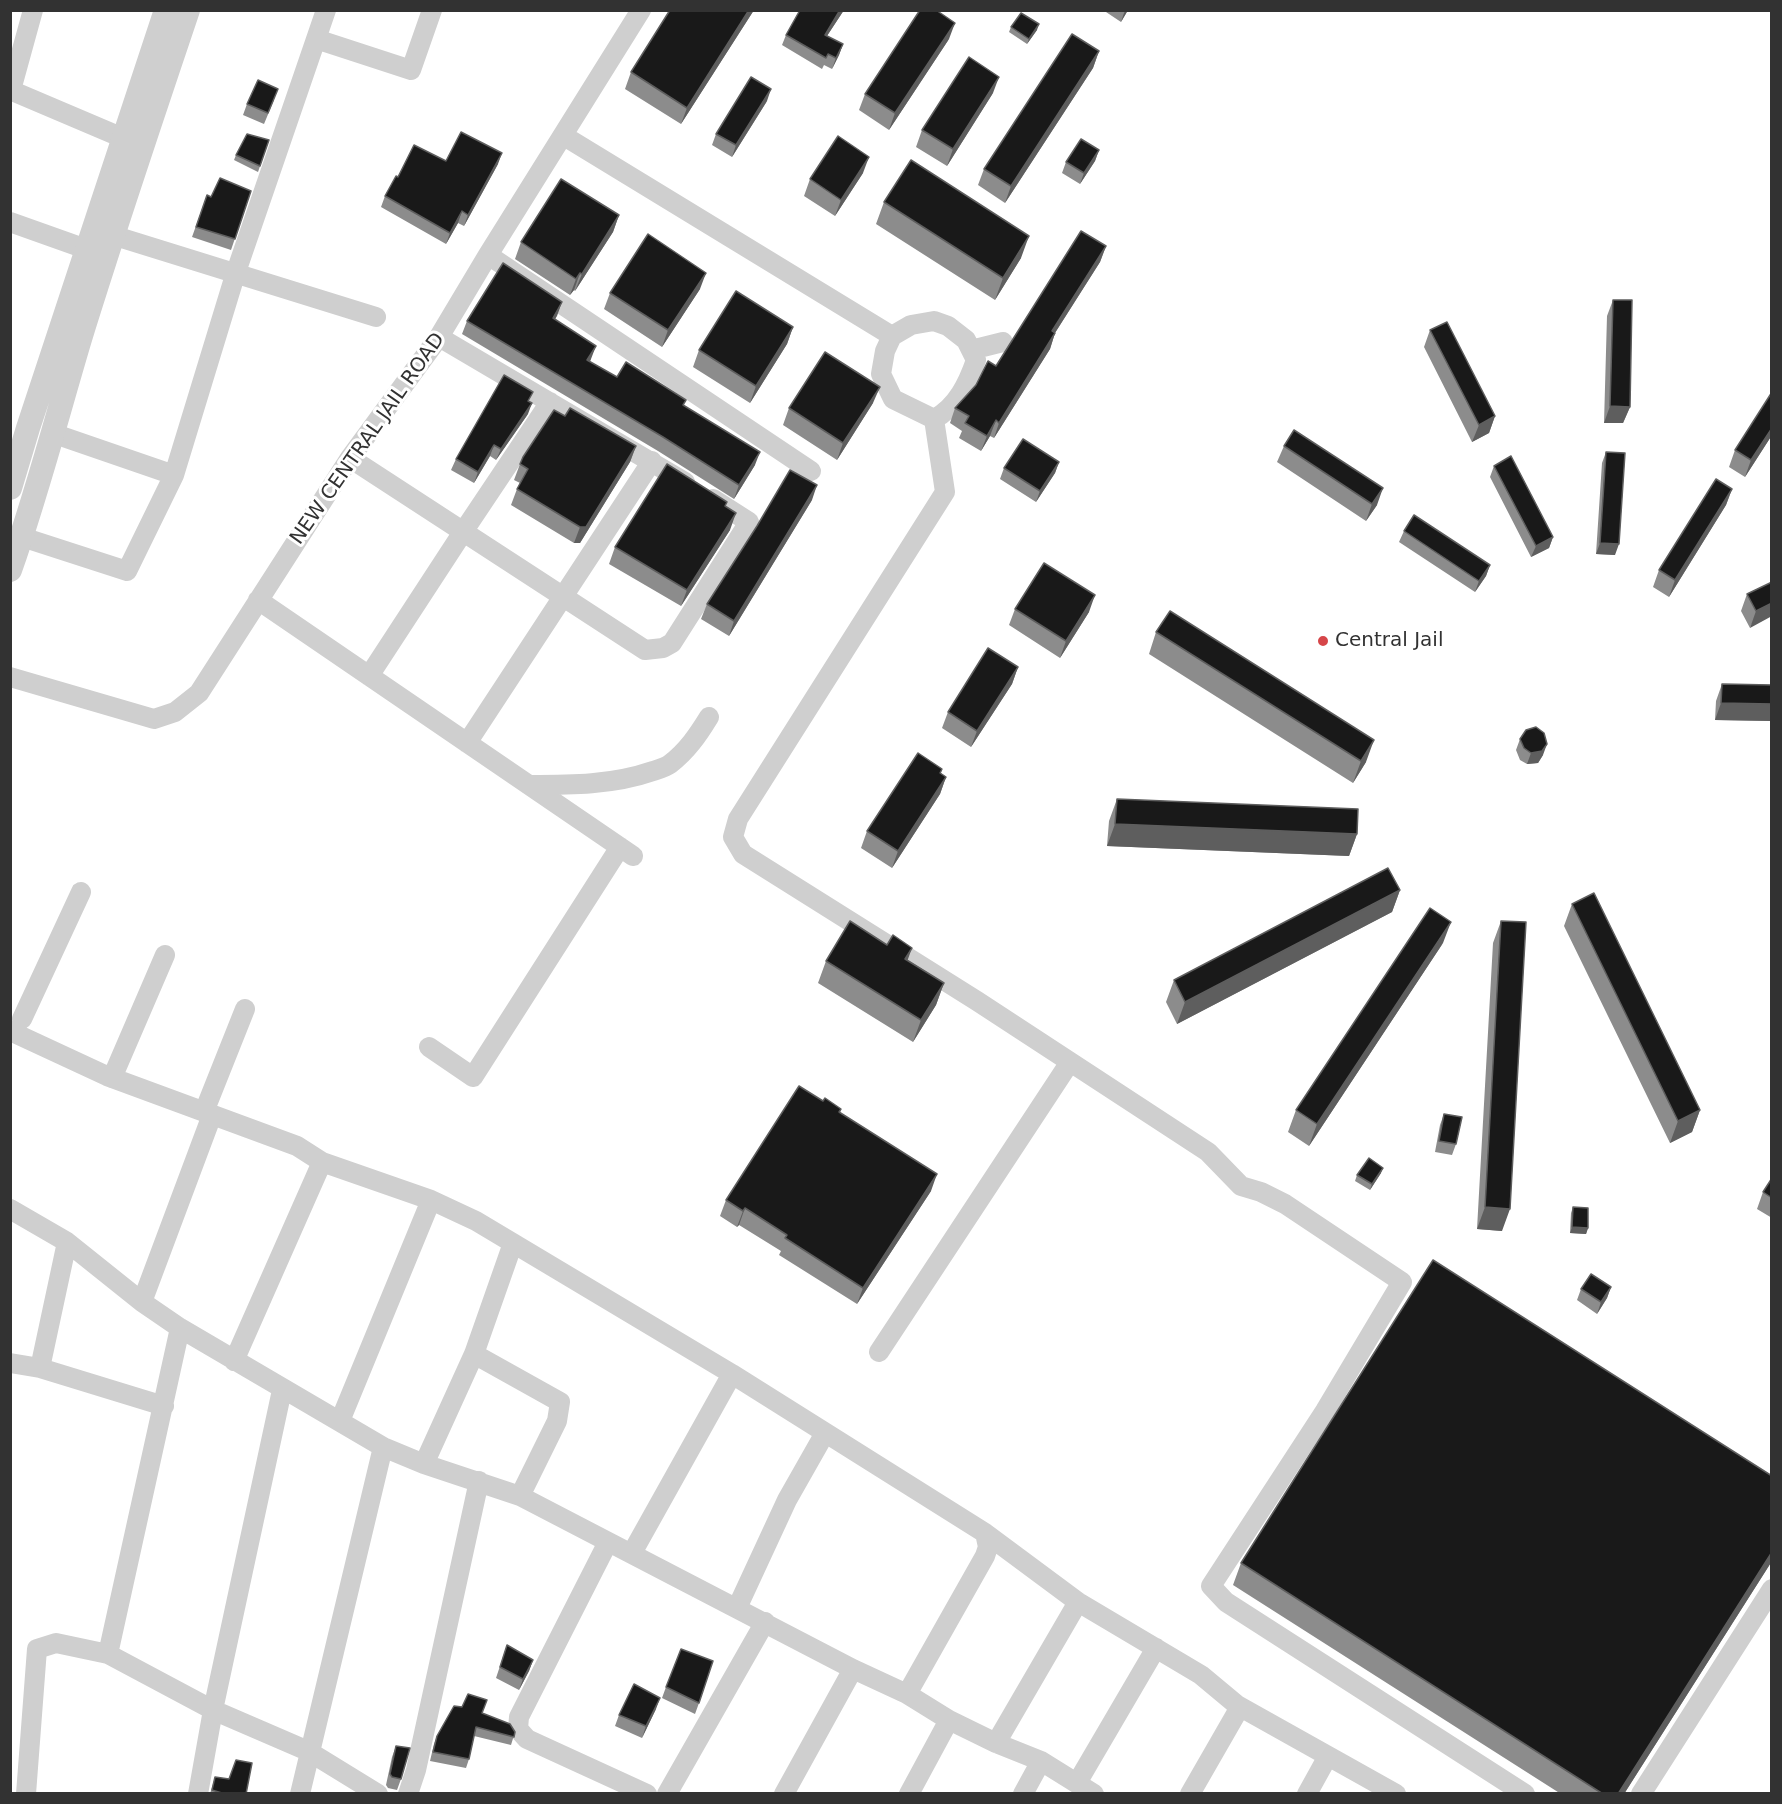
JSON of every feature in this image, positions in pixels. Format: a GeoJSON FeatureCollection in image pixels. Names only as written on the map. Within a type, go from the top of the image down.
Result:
{"type":"FeatureCollection","features":[{"type":"Feature","properties":{"kind":"street"},"geometry":{"type":"LineString","coordinates":[[33,10],[11,90],[123,138]]}},
{"type":"Feature","properties":{"kind":"street"},"geometry":{"type":"LineString","coordinates":[[10,570],[22,537],[101,247],[164,49],[166,10]]}},
{"type":"Feature","properties":{"kind":"street"},"geometry":{"type":"LineString","coordinates":[[10,488],[101,247],[123,138],[164,49],[188,10]]}},
{"type":"Feature","properties":{"kind":"street"},"geometry":{"type":"LineString","coordinates":[[22,537],[127,571],[174,475],[236,272],[326,10]]}},
{"type":"Feature","properties":{"kind":"street"},"geometry":{"type":"LineString","coordinates":[[316,39],[411,70],[432,10]]}},
{"type":"Feature","properties":{"kind":"street","name":"NEW CENTRAL JAIL ROAD"},"geometry":{"type":"LineString","coordinates":[[10,677],[153,719],[176,711],[199,693],[350,458],[439,337],[641,10]]}},
{"type":"Feature","properties":{"kind":"street"},"geometry":{"type":"LineString","coordinates":[[564,136],[892,336]]}},
{"type":"Feature","properties":{"kind":"street"},"geometry":{"type":"LineString","coordinates":[[10,222],[101,247],[236,272],[376,317]]}},
{"type":"Feature","properties":{"kind":"street"},"geometry":{"type":"LineString","coordinates":[[488,255],[811,471]]}},
{"type":"Feature","properties":{"kind":"street"},"geometry":{"type":"LineString","coordinates":[[933,321],[948,326],[966,340],[976,360],[968,381],[947,412],[934,418],[893,399],[881,374],[885,351],[892,336],[911,325],[933,321]]}},
{"type":"Feature","properties":{"kind":"street"},"geometry":{"type":"LineString","coordinates":[[350,458],[645,650],[663,648],[672,643],[749,522],[652,461],[439,337]]}},
{"type":"Feature","properties":{"kind":"street"},"geometry":{"type":"LineString","coordinates":[[971,350],[1003,342]]}},
{"type":"Feature","properties":{"kind":"street"},"geometry":{"type":"LineString","coordinates":[[369,676],[550,402]]}},
{"type":"Feature","properties":{"kind":"street"},"geometry":{"type":"LineString","coordinates":[[934,418],[945,492],[738,819],[733,837],[743,854],[977,1001],[1208,1152],[1241,1186],[1261,1192],[1285,1204],[1402,1282],[1325,1411],[1210,1586],[1226,1602],[1524,1794]]}},
{"type":"Feature","properties":{"kind":"street"},"geometry":{"type":"LineString","coordinates":[[51,433],[174,475]]}},
{"type":"Feature","properties":{"kind":"street"},"geometry":{"type":"LineString","coordinates":[[466,743],[652,461]]}},
{"type":"Feature","properties":{"kind":"street"},"geometry":{"type":"LineString","coordinates":[[258,600],[626,852],[473,1077],[429,1047]]}},
{"type":"Feature","properties":{"kind":"street"},"geometry":{"type":"LineString","coordinates":[[529,785],[592,783],[642,774],[668,765],[688,747],[709,717]]}},
{"type":"Feature","properties":{"kind":"street"},"geometry":{"type":"LineString","coordinates":[[81,892],[13,1023],[112,1078],[297,1146],[322,1162],[431,1200],[476,1221],[732,1374],[985,1533],[1078,1602],[1201,1675],[1240,1707],[1396,1794]]}},
{"type":"Feature","properties":{"kind":"street"},"geometry":{"type":"LineString","coordinates":[[112,1078],[165,955]]}},
{"type":"Feature","properties":{"kind":"street"},"geometry":{"type":"LineString","coordinates":[[142,1302],[244,1009]]}},
{"type":"Feature","properties":{"kind":"street"},"geometry":{"type":"LineString","coordinates":[[879,1352],[1070,1062]]}},
{"type":"Feature","properties":{"kind":"street"},"geometry":{"type":"LineString","coordinates":[[234,1360],[322,1162]]}},
{"type":"Feature","properties":{"kind":"street"},"geometry":{"type":"LineString","coordinates":[[340,1421],[431,1200]]}},
{"type":"Feature","properties":{"kind":"street"},"geometry":{"type":"LineString","coordinates":[[10,1209],[68,1242],[142,1302],[180,1328],[282,1390],[383,1447],[424,1464],[520,1496],[853,1669],[907,1694],[949,1720],[996,1743],[1041,1761],[1086,1789],[1156,1648]]}},
{"type":"Feature","properties":{"kind":"street"},"geometry":{"type":"LineString","coordinates":[[40,1368],[68,1242]]}},
{"type":"Feature","properties":{"kind":"street"},"geometry":{"type":"LineString","coordinates":[[424,1464],[474,1354],[513,1243]]}},
{"type":"Feature","properties":{"kind":"street"},"geometry":{"type":"LineString","coordinates":[[108,1654],[180,1328]]}},
{"type":"Feature","properties":{"kind":"street"},"geometry":{"type":"LineString","coordinates":[[474,1354],[561,1402],[557,1420],[520,1496]]}},
{"type":"Feature","properties":{"kind":"street"},"geometry":{"type":"LineString","coordinates":[[10,1363],[40,1368],[164,1406]]}},
{"type":"Feature","properties":{"kind":"street"},"geometry":{"type":"LineString","coordinates":[[632,1553],[732,1374]]}},
{"type":"Feature","properties":{"kind":"street"},"geometry":{"type":"LineString","coordinates":[[198,1794],[213,1710],[282,1390]]}},
{"type":"Feature","properties":{"kind":"street"},"geometry":{"type":"LineString","coordinates":[[737,1608],[787,1500],[825,1432]]}},
{"type":"Feature","properties":{"kind":"street"},"geometry":{"type":"LineString","coordinates":[[300,1794],[308,1751],[383,1447]]}},
{"type":"Feature","properties":{"kind":"street"},"geometry":{"type":"LineString","coordinates":[[408,1794],[416,1770],[479,1481]]}},
{"type":"Feature","properties":{"kind":"street"},"geometry":{"type":"LineString","coordinates":[[907,1694],[985,1556],[988,1547],[985,1533]]}},
{"type":"Feature","properties":{"kind":"street"},"geometry":{"type":"LineString","coordinates":[[608,1542],[519,1717],[518,1729],[527,1739],[647,1794]]}},
{"type":"Feature","properties":{"kind":"street"},"geometry":{"type":"LineString","coordinates":[[1641,1794],[1772,1589]]}},
{"type":"Feature","properties":{"kind":"street"},"geometry":{"type":"LineString","coordinates":[[996,1743],[1078,1602]]}},
{"type":"Feature","properties":{"kind":"street"},"geometry":{"type":"LineString","coordinates":[[667,1794],[765,1622]]}},
{"type":"Feature","properties":{"kind":"street"},"geometry":{"type":"LineString","coordinates":[[26,1794],[37,1649],[56,1643],[108,1654],[213,1710],[308,1751],[378,1794]]}},
{"type":"Feature","properties":{"kind":"street"},"geometry":{"type":"LineString","coordinates":[[784,1794],[853,1669]]}},
{"type":"Feature","properties":{"kind":"street"},"geometry":{"type":"LineString","coordinates":[[1190,1794],[1240,1707]]}},
{"type":"Feature","properties":{"kind":"street"},"geometry":{"type":"LineString","coordinates":[[909,1794],[949,1720]]}},
{"type":"Feature","properties":{"kind":"street"},"geometry":{"type":"LineString","coordinates":[[1307,1794],[1328,1756]]}},
{"type":"Feature","properties":{"kind":"street"},"geometry":{"type":"LineString","coordinates":[[1023,1794],[1041,1761]]}},
{"type":"Feature","properties":{"kind":"building"},"geometry":{"type":"Polygon","coordinates":[[[670,10],[749,10],[687,108],[631,72],[670,10]]]}},
{"type":"Feature","properties":{"kind":"building"},"geometry":{"type":"Polygon","coordinates":[[[800,10],[840,10],[825,35],[843,44],[836,58],[828,54],[826,58],[786,35],[800,10]]]}},
{"type":"Feature","properties":{"kind":"building"},"geometry":{"type":"Polygon","coordinates":[[[920,10],[936,10],[955,23],[895,113],[865,94],[920,10]]]}},
{"type":"Feature","properties":{"kind":"building"},"geometry":{"type":"Polygon","coordinates":[[[1021,13],[1039,24],[1029,39],[1011,27],[1021,13]]]}},
{"type":"Feature","properties":{"kind":"building"},"geometry":{"type":"Polygon","coordinates":[[[1072,34],[1099,51],[1011,186],[984,169],[1072,34]]]}},
{"type":"Feature","properties":{"kind":"building"},"geometry":{"type":"Polygon","coordinates":[[[969,57],[999,77],[953,149],[922,130],[969,57]]]}},
{"type":"Feature","properties":{"kind":"building"},"geometry":{"type":"Polygon","coordinates":[[[751,77],[771,89],[736,145],[716,134],[751,77]]]}},
{"type":"Feature","properties":{"kind":"building"},"geometry":{"type":"Polygon","coordinates":[[[258,80],[278,89],[268,113],[247,104],[258,80]]]}},
{"type":"Feature","properties":{"kind":"building"},"geometry":{"type":"Polygon","coordinates":[[[461,132],[502,153],[468,215],[462,211],[450,233],[385,196],[396,176],[398,177],[414,145],[446,161],[461,132]]]}},
{"type":"Feature","properties":{"kind":"building"},"geometry":{"type":"Polygon","coordinates":[[[247,134],[269,140],[260,166],[236,155],[247,134]]]}},
{"type":"Feature","properties":{"kind":"building"},"geometry":{"type":"Polygon","coordinates":[[[838,136],[869,157],[841,200],[810,179],[838,136]]]}},
{"type":"Feature","properties":{"kind":"building"},"geometry":{"type":"Polygon","coordinates":[[[1081,139],[1099,150],[1084,173],[1066,162],[1081,139]]]}},
{"type":"Feature","properties":{"kind":"building"},"geometry":{"type":"Polygon","coordinates":[[[911,160],[1029,236],[1003,278],[884,202],[911,160]]]}},
{"type":"Feature","properties":{"kind":"building"},"geometry":{"type":"Polygon","coordinates":[[[220,178],[251,191],[235,239],[196,227],[207,195],[211,197],[220,178]]]}},
{"type":"Feature","properties":{"kind":"building"},"geometry":{"type":"Polygon","coordinates":[[[561,179],[619,215],[582,274],[580,273],[576,279],[521,242],[561,179]]]}},
{"type":"Feature","properties":{"kind":"building"},"geometry":{"type":"Polygon","coordinates":[[[1081,231],[1106,246],[1052,331],[1055,333],[999,423],[996,420],[987,436],[965,423],[969,416],[955,408],[976,385],[988,361],[996,366],[1081,231]]]}},
{"type":"Feature","properties":{"kind":"building"},"geometry":{"type":"Polygon","coordinates":[[[648,234],[706,273],[668,330],[610,293],[648,234]]]}},
{"type":"Feature","properties":{"kind":"building"},"geometry":{"type":"Polygon","coordinates":[[[503,263],[562,302],[553,318],[596,346],[587,360],[617,377],[626,362],[686,400],[683,405],[760,452],[739,485],[663,437],[467,321],[503,263]]]}},
{"type":"Feature","properties":{"kind":"building"},"geometry":{"type":"Polygon","coordinates":[[[736,291],[793,327],[756,386],[699,350],[736,291]]]}},
{"type":"Feature","properties":{"kind":"building"},"geometry":{"type":"Polygon","coordinates":[[[1613,300],[1632,300],[1630,407],[1610,406],[1613,300]]]}},
{"type":"Feature","properties":{"kind":"building"},"geometry":{"type":"Polygon","coordinates":[[[1447,322],[1495,416],[1479,425],[1430,330],[1447,322]]]}},
{"type":"Feature","properties":{"kind":"building"},"geometry":{"type":"Polygon","coordinates":[[[825,352],[880,387],[843,443],[789,408],[825,352]]]}},
{"type":"Feature","properties":{"kind":"building"},"geometry":{"type":"Polygon","coordinates":[[[504,375],[533,392],[528,401],[532,403],[501,449],[494,445],[478,472],[456,459],[504,375]]]}},
{"type":"Feature","properties":{"kind":"building"},"geometry":{"type":"Polygon","coordinates":[[[1772,392],[1772,428],[1751,460],[1735,450],[1772,392]]]}},
{"type":"Feature","properties":{"kind":"building"},"geometry":{"type":"Polygon","coordinates":[[[570,408],[636,446],[586,527],[580,527],[517,489],[528,469],[520,464],[523,457],[554,410],[565,416],[570,408]]]}},
{"type":"Feature","properties":{"kind":"building"},"geometry":{"type":"Polygon","coordinates":[[[1294,430],[1383,488],[1372,504],[1284,446],[1294,430]]]}},
{"type":"Feature","properties":{"kind":"building"},"geometry":{"type":"Polygon","coordinates":[[[1023,439],[1059,462],[1040,491],[1004,468],[1023,439]]]}},
{"type":"Feature","properties":{"kind":"building"},"geometry":{"type":"Polygon","coordinates":[[[1606,452],[1625,453],[1619,544],[1600,543],[1606,452]]]}},
{"type":"Feature","properties":{"kind":"building"},"geometry":{"type":"Polygon","coordinates":[[[1511,456],[1553,537],[1536,546],[1494,466],[1511,456]]]}},
{"type":"Feature","properties":{"kind":"building"},"geometry":{"type":"Polygon","coordinates":[[[667,464],[727,502],[725,506],[736,513],[687,590],[615,547],[667,464]]]}},
{"type":"Feature","properties":{"kind":"building"},"geometry":{"type":"Polygon","coordinates":[[[790,470],[817,485],[734,621],[707,604],[790,470]]]}},
{"type":"Feature","properties":{"kind":"building"},"geometry":{"type":"Polygon","coordinates":[[[1716,479],[1732,489],[1675,580],[1659,570],[1716,479]]]}},
{"type":"Feature","properties":{"kind":"building"},"geometry":{"type":"Polygon","coordinates":[[[1414,515],[1490,565],[1479,581],[1404,531],[1414,515]]]}},
{"type":"Feature","properties":{"kind":"building"},"geometry":{"type":"Polygon","coordinates":[[[1044,563],[1095,595],[1066,641],[1015,609],[1044,563]]]}},
{"type":"Feature","properties":{"kind":"building"},"geometry":{"type":"Polygon","coordinates":[[[1772,582],[1772,603],[1756,611],[1747,594],[1772,582]]]}},
{"type":"Feature","properties":{"kind":"building"},"geometry":{"type":"Polygon","coordinates":[[[1170,611],[1374,740],[1361,761],[1156,632],[1170,611]]]}},
{"type":"Feature","properties":{"kind":"building"},"geometry":{"type":"Polygon","coordinates":[[[988,648],[1018,667],[977,731],[948,712],[988,648]]]}},
{"type":"Feature","properties":{"kind":"building"},"geometry":{"type":"Polygon","coordinates":[[[1722,684],[1772,685],[1772,704],[1721,703],[1722,684]]]}},
{"type":"Feature","properties":{"kind":"building"},"geometry":{"type":"Polygon","coordinates":[[[1536,727],[1544,733],[1547,744],[1542,751],[1531,753],[1524,748],[1520,739],[1526,730],[1536,727]]]}},
{"type":"Feature","properties":{"kind":"building"},"geometry":{"type":"Polygon","coordinates":[[[918,753],[942,769],[940,773],[946,777],[898,851],[867,831],[918,753]]]}},
{"type":"Feature","properties":{"kind":"building"},"geometry":{"type":"Polygon","coordinates":[[[1117,799],[1358,809],[1357,834],[1115,824],[1117,799]]]}},
{"type":"Feature","properties":{"kind":"building"},"geometry":{"type":"Polygon","coordinates":[[[1388,868],[1400,890],[1185,1002],[1174,980],[1388,868]]]}},
{"type":"Feature","properties":{"kind":"building"},"geometry":{"type":"Polygon","coordinates":[[[1594,893],[1700,1110],[1678,1121],[1572,904],[1594,893]]]}},
{"type":"Feature","properties":{"kind":"building"},"geometry":{"type":"Polygon","coordinates":[[[1430,908],[1451,922],[1317,1124],[1296,1110],[1430,908]]]}},
{"type":"Feature","properties":{"kind":"building"},"geometry":{"type":"Polygon","coordinates":[[[850,921],[887,945],[893,935],[912,948],[905,959],[944,983],[921,1020],[826,961],[850,921]]]}},
{"type":"Feature","properties":{"kind":"building"},"geometry":{"type":"Polygon","coordinates":[[[1501,921],[1526,922],[1510,1209],[1485,1207],[1501,921]]]}},
{"type":"Feature","properties":{"kind":"building"},"geometry":{"type":"Polygon","coordinates":[[[799,1086],[823,1101],[825,1098],[841,1109],[839,1112],[937,1174],[863,1288],[785,1238],[787,1235],[745,1208],[743,1211],[726,1200],[799,1086]]]}},
{"type":"Feature","properties":{"kind":"building"},"geometry":{"type":"Polygon","coordinates":[[[1444,1114],[1462,1117],[1456,1144],[1439,1141],[1444,1114]]]}},
{"type":"Feature","properties":{"kind":"building"},"geometry":{"type":"Polygon","coordinates":[[[1369,1158],[1383,1168],[1372,1184],[1357,1175],[1369,1158]]]}},
{"type":"Feature","properties":{"kind":"building"},"geometry":{"type":"Polygon","coordinates":[[[1772,1178],[1772,1198],[1763,1192],[1772,1178]]]}},
{"type":"Feature","properties":{"kind":"building"},"geometry":{"type":"Polygon","coordinates":[[[1573,1207],[1588,1208],[1588,1228],[1572,1227],[1573,1207]]]}},
{"type":"Feature","properties":{"kind":"building"},"geometry":{"type":"Polygon","coordinates":[[[1433,1260],[1772,1476],[1772,1552],[1618,1794],[1603,1794],[1241,1563],[1433,1260]]]}},
{"type":"Feature","properties":{"kind":"building"},"geometry":{"type":"Polygon","coordinates":[[[1591,1274],[1611,1287],[1601,1302],[1581,1289],[1591,1274]]]}},
{"type":"Feature","properties":{"kind":"building"},"geometry":{"type":"Polygon","coordinates":[[[507,1645],[533,1660],[523,1679],[500,1667],[507,1645]]]}},
{"type":"Feature","properties":{"kind":"building"},"geometry":{"type":"Polygon","coordinates":[[[681,1649],[713,1661],[699,1703],[666,1687],[681,1649]]]}},
{"type":"Feature","properties":{"kind":"building"},"geometry":{"type":"Polygon","coordinates":[[[634,1684],[660,1698],[646,1726],[619,1715],[634,1684]]]}},
{"type":"Feature","properties":{"kind":"building"},"geometry":{"type":"Polygon","coordinates":[[[468,1694],[487,1700],[482,1713],[510,1724],[515,1732],[514,1737],[476,1727],[469,1759],[433,1752],[437,1736],[454,1706],[462,1707],[468,1694]]]}},
{"type":"Feature","properties":{"kind":"building"},"geometry":{"type":"Polygon","coordinates":[[[396,1746],[410,1748],[401,1779],[392,1777],[390,1774],[396,1746]]]}},
{"type":"Feature","properties":{"kind":"building"},"geometry":{"type":"Polygon","coordinates":[[[236,1760],[252,1763],[246,1794],[225,1794],[212,1790],[215,1777],[229,1779],[236,1760]]]}},
{"type":"Feature","properties":{"kind":"place","name":"Central Jail"},"geometry":{"type":"Point","coordinates":[1323,641]}}]}
